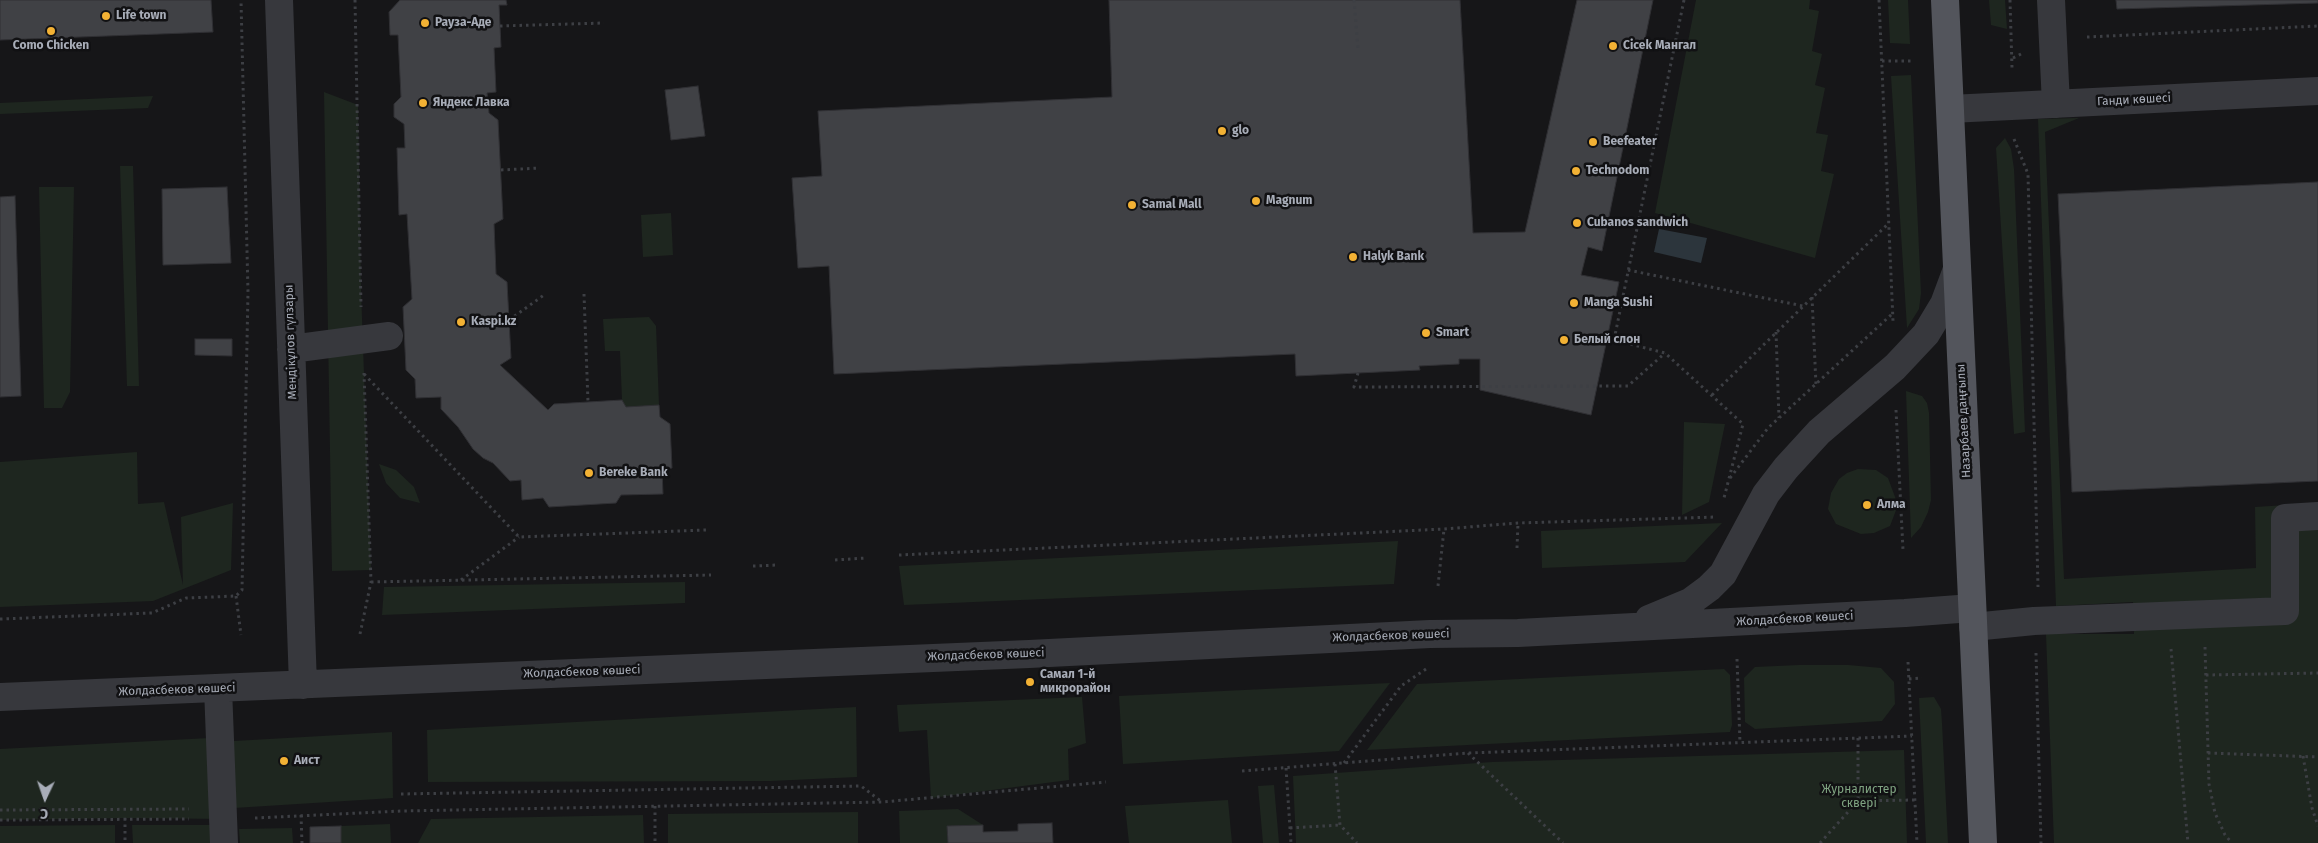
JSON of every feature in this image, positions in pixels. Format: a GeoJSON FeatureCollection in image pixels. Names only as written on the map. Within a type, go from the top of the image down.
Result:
{"type":"FeatureCollection","features":[{"type":"Feature","properties":{"kind":"main road","name":"Назарбаев даңғылы"},"geometry":{"type":"LineString","coordinates":[[1945,0],[1983,843]]}},
{"type":"Feature","properties":{"kind":"street","name":"Мендікұлов гүлзары"},"geometry":{"type":"LineString","coordinates":[[278,0],[303,684]]}},
{"type":"Feature","properties":{"kind":"street"},"geometry":{"type":"LineString","coordinates":[[2050,0],[2056,104]]}},
{"type":"Feature","properties":{"kind":"street","name":"Ганди көшесі"},"geometry":{"type":"LineString","coordinates":[[1950,109],[2318,91]]}},
{"type":"Feature","properties":{"kind":"street"},"geometry":{"type":"LineString","coordinates":[[1622,628],[1690,602],[1723,574],[1766,494],[1786,468],[1819,432],[1895,367],[1926,334],[1944,304],[1957,269]]}},
{"type":"Feature","properties":{"kind":"street"},"geometry":{"type":"LineString","coordinates":[[291,349],[390,336]]}},
{"type":"Feature","properties":{"kind":"street","name":"Жолдасбеков көшесі"},"geometry":{"type":"LineString","coordinates":[[0,697],[1420,635],[1622,628],[1905,613],[2034,621],[2285,611],[2285,518],[2318,516]]}},
{"type":"Feature","properties":{"kind":"street"},"geometry":{"type":"LineString","coordinates":[[218,688],[224,831]]}},
{"type":"Feature","properties":{"kind":"path"},"geometry":{"type":"LineString","coordinates":[[0,620],[152,613],[186,598],[236,596],[242,590],[248,292],[241,0]]}},
{"type":"Feature","properties":{"kind":"path"},"geometry":{"type":"LineString","coordinates":[[355,0],[358,135]]}},
{"type":"Feature","properties":{"kind":"path"},"geometry":{"type":"LineString","coordinates":[[1354,0],[1358,50]]}},
{"type":"Feature","properties":{"kind":"path"},"geometry":{"type":"LineString","coordinates":[[1684,0],[1614,340],[1666,353],[1743,424],[1723,503]]}},
{"type":"Feature","properties":{"kind":"path"},"geometry":{"type":"LineString","coordinates":[[1880,0],[1893,323]]}},
{"type":"Feature","properties":{"kind":"path"},"geometry":{"type":"LineString","coordinates":[[2010,0],[2012,68]]}},
{"type":"Feature","properties":{"kind":"path"},"geometry":{"type":"LineString","coordinates":[[500,26],[604,23]]}},
{"type":"Feature","properties":{"kind":"path"},"geometry":{"type":"LineString","coordinates":[[2013,58],[2052,39],[2318,26]]}},
{"type":"Feature","properties":{"kind":"path"},"geometry":{"type":"LineString","coordinates":[[1882,61],[1911,61]]}},
{"type":"Feature","properties":{"kind":"path"},"geometry":{"type":"LineString","coordinates":[[2013,136],[2028,174],[2038,596],[2034,621],[2041,843]]}},
{"type":"Feature","properties":{"kind":"path"},"geometry":{"type":"LineString","coordinates":[[501,170],[540,168]]}},
{"type":"Feature","properties":{"kind":"path"},"geometry":{"type":"LineString","coordinates":[[1712,395],[1889,222]]}},
{"type":"Feature","properties":{"kind":"path"},"geometry":{"type":"LineString","coordinates":[[1628,270],[1803,306]]}},
{"type":"Feature","properties":{"kind":"path"},"geometry":{"type":"LineString","coordinates":[[584,294],[588,402]]}},
{"type":"Feature","properties":{"kind":"path"},"geometry":{"type":"LineString","coordinates":[[509,320],[544,295]]}},
{"type":"Feature","properties":{"kind":"path"},"geometry":{"type":"LineString","coordinates":[[1812,297],[1816,386]]}},
{"type":"Feature","properties":{"kind":"path"},"geometry":{"type":"LineString","coordinates":[[1728,480],[1751,449],[1779,419],[1893,314]]}},
{"type":"Feature","properties":{"kind":"path"},"geometry":{"type":"LineString","coordinates":[[1776,332],[1779,419]]}},
{"type":"Feature","properties":{"kind":"path"},"geometry":{"type":"LineString","coordinates":[[1358,373],[1354,388],[1628,386],[1666,353]]}},
{"type":"Feature","properties":{"kind":"path"},"geometry":{"type":"LineString","coordinates":[[364,374],[519,537]]}},
{"type":"Feature","properties":{"kind":"path"},"geometry":{"type":"LineString","coordinates":[[1896,400],[1903,550]]}},
{"type":"Feature","properties":{"kind":"path"},"geometry":{"type":"LineString","coordinates":[[899,555],[1518,523],[1720,517],[1721,510]]}},
{"type":"Feature","properties":{"kind":"path"},"geometry":{"type":"LineString","coordinates":[[1517,548],[1518,523]]}},
{"type":"Feature","properties":{"kind":"path"},"geometry":{"type":"LineString","coordinates":[[1438,586],[1444,528]]}},
{"type":"Feature","properties":{"kind":"path"},"geometry":{"type":"LineString","coordinates":[[461,580],[519,537],[706,530]]}},
{"type":"Feature","properties":{"kind":"path"},"geometry":{"type":"LineString","coordinates":[[835,560],[866,558]]}},
{"type":"Feature","properties":{"kind":"path"},"geometry":{"type":"LineString","coordinates":[[753,566],[778,564]]}},
{"type":"Feature","properties":{"kind":"path"},"geometry":{"type":"LineString","coordinates":[[360,634],[371,582],[711,575]]}},
{"type":"Feature","properties":{"kind":"path"},"geometry":{"type":"LineString","coordinates":[[236,596],[242,635]]}},
{"type":"Feature","properties":{"kind":"path"},"geometry":{"type":"LineString","coordinates":[[2204,614],[2209,784],[2214,813],[2225,835],[2232,843]]}},
{"type":"Feature","properties":{"kind":"path"},"geometry":{"type":"LineString","coordinates":[[2168,616],[2188,843]]}},
{"type":"Feature","properties":{"kind":"path"},"geometry":{"type":"LineString","coordinates":[[1737,659],[1740,743]]}},
{"type":"Feature","properties":{"kind":"path"},"geometry":{"type":"LineString","coordinates":[[1908,662],[1917,843]]}},
{"type":"Feature","properties":{"kind":"path"},"geometry":{"type":"LineString","coordinates":[[1344,763],[1401,686],[1426,669]]}},
{"type":"Feature","properties":{"kind":"path"},"geometry":{"type":"LineString","coordinates":[[2206,675],[2318,673]]}},
{"type":"Feature","properties":{"kind":"path"},"geometry":{"type":"LineString","coordinates":[[1910,679],[1922,678]]}},
{"type":"Feature","properties":{"kind":"path"},"geometry":{"type":"LineString","coordinates":[[1242,771],[1468,753],[1912,736]]}},
{"type":"Feature","properties":{"kind":"path"},"geometry":{"type":"LineString","coordinates":[[1820,843],[1858,801],[1858,738]]}},
{"type":"Feature","properties":{"kind":"path"},"geometry":{"type":"LineString","coordinates":[[1468,753],[1563,843]]}},
{"type":"Feature","properties":{"kind":"path"},"geometry":{"type":"LineString","coordinates":[[2208,753],[2318,757]]}},
{"type":"Feature","properties":{"kind":"path"},"geometry":{"type":"LineString","coordinates":[[2303,756],[2312,808],[2318,826]]}},
{"type":"Feature","properties":{"kind":"path"},"geometry":{"type":"LineString","coordinates":[[1335,764],[1340,825],[1357,843]]}},
{"type":"Feature","properties":{"kind":"path"},"geometry":{"type":"LineString","coordinates":[[1286,768],[1291,843]]}},
{"type":"Feature","properties":{"kind":"path"},"geometry":{"type":"LineString","coordinates":[[0,820],[125,818],[224,831],[301,815],[401,811],[882,802],[1106,782]]}},
{"type":"Feature","properties":{"kind":"path"},"geometry":{"type":"LineString","coordinates":[[401,794],[861,786],[882,802]]}},
{"type":"Feature","properties":{"kind":"path"},"geometry":{"type":"LineString","coordinates":[[1858,801],[1915,800]]}},
{"type":"Feature","properties":{"kind":"path"},"geometry":{"type":"LineString","coordinates":[[654,806],[655,843]]}},
{"type":"Feature","properties":{"kind":"path"},"geometry":{"type":"LineString","coordinates":[[0,810],[211,809],[224,831]]}},
{"type":"Feature","properties":{"kind":"path"},"geometry":{"type":"LineString","coordinates":[[301,815],[302,843]]}},
{"type":"Feature","properties":{"kind":"path"},"geometry":{"type":"LineString","coordinates":[[125,818],[125,843]]}},
{"type":"Feature","properties":{"kind":"path"},"geometry":{"type":"LineString","coordinates":[[1290,828],[1340,825]]}},
{"type":"Feature","properties":{"kind":"green space"},"geometry":{"type":"Polygon","coordinates":[[[1696,0],[1810,0],[1809,9],[1819,11],[1812,51],[1822,54],[1815,85],[1825,88],[1816,133],[1828,135],[1821,171],[1834,174],[1815,258],[1655,213],[1696,0]]]}},
{"type":"Feature","properties":{"kind":"green space"},"geometry":{"type":"Polygon","coordinates":[[[1888,0],[1908,0],[1910,44],[1890,43],[1888,0]]]}},
{"type":"Feature","properties":{"kind":"green space"},"geometry":{"type":"Polygon","coordinates":[[[1989,0],[2005,0],[2007,29],[1991,25],[1989,0]]]}},
{"type":"Feature","properties":{"kind":"green space"},"geometry":{"type":"Polygon","coordinates":[[[1911,75],[1921,293],[1919,309],[1907,328],[1891,76],[1911,75]]]}},
{"type":"Feature","properties":{"kind":"green space"},"geometry":{"type":"Polygon","coordinates":[[[324,92],[358,105],[361,290],[371,570],[332,571],[324,92]]]}},
{"type":"Feature","properties":{"kind":"green space"},"geometry":{"type":"Polygon","coordinates":[[[153,96],[148,108],[0,114],[0,103],[153,96]]]}},
{"type":"Feature","properties":{"kind":"green space"},"geometry":{"type":"Polygon","coordinates":[[[2079,118],[2045,132],[2064,579],[2256,568],[2255,507],[2318,503],[2318,843],[2054,843],[2046,634],[2134,634],[2133,602],[2056,606],[2038,119],[2079,118]]]}},
{"type":"Feature","properties":{"kind":"green space"},"geometry":{"type":"Polygon","coordinates":[[[2005,138],[2011,149],[2014,169],[2025,432],[2014,434],[1996,148],[2005,138]]]}},
{"type":"Feature","properties":{"kind":"green space"},"geometry":{"type":"Polygon","coordinates":[[[120,166],[133,166],[139,386],[127,386],[120,166]]]}},
{"type":"Feature","properties":{"kind":"green space"},"geometry":{"type":"Polygon","coordinates":[[[39,187],[74,187],[70,392],[62,408],[44,408],[39,187]]]}},
{"type":"Feature","properties":{"kind":"green space"},"geometry":{"type":"Polygon","coordinates":[[[671,213],[673,255],[643,257],[641,215],[671,213]]]}},
{"type":"Feature","properties":{"kind":"green space"},"geometry":{"type":"Polygon","coordinates":[[[649,317],[656,326],[659,405],[626,407],[622,400],[620,351],[605,351],[603,319],[649,317]]]}},
{"type":"Feature","properties":{"kind":"green space"},"geometry":{"type":"Polygon","coordinates":[[[1906,391],[1922,396],[1927,403],[1929,413],[1931,500],[1921,527],[1911,538],[1906,391]]]}},
{"type":"Feature","properties":{"kind":"green space"},"geometry":{"type":"Polygon","coordinates":[[[1684,422],[1725,424],[1709,502],[1682,515],[1684,422]]]}},
{"type":"Feature","properties":{"kind":"green space"},"geometry":{"type":"Polygon","coordinates":[[[137,452],[138,504],[164,502],[183,585],[181,517],[233,503],[231,570],[153,601],[0,607],[0,462],[137,452]]]}},
{"type":"Feature","properties":{"kind":"green space"},"geometry":{"type":"Polygon","coordinates":[[[379,464],[396,470],[414,487],[420,503],[400,498],[386,483],[379,464]]]}},
{"type":"Feature","properties":{"kind":"green space"},"geometry":{"type":"Polygon","coordinates":[[[1858,469],[1876,470],[1888,478],[1898,505],[1890,526],[1874,533],[1861,534],[1836,524],[1828,509],[1831,493],[1839,479],[1847,473],[1858,469]]]}},
{"type":"Feature","properties":{"kind":"green space"},"geometry":{"type":"Polygon","coordinates":[[[1722,523],[1685,562],[1542,568],[1541,531],[1722,523]]]}},
{"type":"Feature","properties":{"kind":"green space"},"geometry":{"type":"Polygon","coordinates":[[[1398,541],[1394,584],[904,605],[899,566],[1398,541]]]}},
{"type":"Feature","properties":{"kind":"green space"},"geometry":{"type":"Polygon","coordinates":[[[685,582],[685,603],[382,615],[384,587],[685,582]]]}},
{"type":"Feature","properties":{"kind":"green space"},"geometry":{"type":"Polygon","coordinates":[[[1848,665],[1881,668],[1894,682],[1895,704],[1882,721],[1755,729],[1745,722],[1744,678],[1755,667],[1848,665]]]}},
{"type":"Feature","properties":{"kind":"green space"},"geometry":{"type":"Polygon","coordinates":[[[1724,669],[1730,675],[1732,725],[1730,732],[1367,750],[1417,684],[1724,669]]]}},
{"type":"Feature","properties":{"kind":"green space"},"geometry":{"type":"Polygon","coordinates":[[[1390,683],[1339,751],[1123,764],[1119,696],[1390,683]]]}},
{"type":"Feature","properties":{"kind":"green space"},"geometry":{"type":"Polygon","coordinates":[[[1082,697],[1086,743],[1068,749],[1069,780],[931,798],[927,730],[899,732],[897,705],[1082,697]]]}},
{"type":"Feature","properties":{"kind":"green space"},"geometry":{"type":"Polygon","coordinates":[[[1934,697],[1941,709],[1948,843],[1926,843],[1919,698],[1934,697]]]}},
{"type":"Feature","properties":{"kind":"green space"},"geometry":{"type":"Polygon","coordinates":[[[856,707],[857,777],[771,781],[428,782],[427,730],[856,707]]]}},
{"type":"Feature","properties":{"kind":"green space"},"geometry":{"type":"Polygon","coordinates":[[[392,732],[393,798],[234,808],[234,741],[392,732]]]}},
{"type":"Feature","properties":{"kind":"green space"},"geometry":{"type":"Polygon","coordinates":[[[210,738],[228,819],[0,820],[0,749],[210,738]]]}},
{"type":"Feature","properties":{"kind":"green space","name":"Журналиcтер сквері"},"geometry":{"type":"Polygon","coordinates":[[[1904,750],[1907,843],[1296,843],[1293,776],[1492,762],[1904,750]]]}},
{"type":"Feature","properties":{"kind":"green space"},"geometry":{"type":"Polygon","coordinates":[[[1274,785],[1279,843],[1263,843],[1258,786],[1274,785]]]}},
{"type":"Feature","properties":{"kind":"green space"},"geometry":{"type":"Polygon","coordinates":[[[1228,800],[1232,843],[1129,843],[1125,806],[1228,800]]]}},
{"type":"Feature","properties":{"kind":"green space"},"geometry":{"type":"Polygon","coordinates":[[[958,809],[983,825],[947,826],[948,843],[900,843],[899,811],[958,809]]]}},
{"type":"Feature","properties":{"kind":"green space"},"geometry":{"type":"Polygon","coordinates":[[[858,812],[858,843],[668,843],[668,814],[858,812]]]}},
{"type":"Feature","properties":{"kind":"green space"},"geometry":{"type":"Polygon","coordinates":[[[643,815],[644,843],[418,843],[431,819],[643,815]]]}},
{"type":"Feature","properties":{"kind":"green space"},"geometry":{"type":"Polygon","coordinates":[[[390,824],[391,843],[341,843],[341,826],[390,824]]]}},
{"type":"Feature","properties":{"kind":"green space"},"geometry":{"type":"Polygon","coordinates":[[[115,825],[115,843],[0,843],[0,826],[115,825]]]}},
{"type":"Feature","properties":{"kind":"green space"},"geometry":{"type":"Polygon","coordinates":[[[132,825],[215,825],[215,843],[133,843],[132,825]]]}},
{"type":"Feature","properties":{"kind":"green space"},"geometry":{"type":"Polygon","coordinates":[[[292,828],[293,843],[240,843],[239,829],[292,828]]]}},
{"type":"Feature","properties":{"kind":"shaded area"},"geometry":{"type":"Polygon","coordinates":[[[1659,229],[1707,238],[1701,263],[1654,252],[1659,229]]]}},
{"type":"Feature","properties":{"kind":"building","name":"Life town"},"geometry":{"type":"Polygon","coordinates":[[[0,0],[211,0],[213,32],[0,40],[0,0]]]}},
{"type":"Feature","properties":{"kind":"building"},"geometry":{"type":"Polygon","coordinates":[[[400,0],[506,0],[507,5],[499,5],[501,47],[494,48],[496,92],[487,93],[489,113],[498,120],[503,219],[494,224],[496,274],[507,282],[511,358],[500,365],[548,410],[554,404],[622,400],[626,407],[659,405],[660,417],[670,424],[672,468],[662,469],[663,494],[621,495],[616,503],[549,507],[543,498],[522,500],[521,480],[510,481],[493,463],[483,458],[473,449],[458,427],[441,409],[441,397],[416,398],[415,379],[406,370],[403,307],[412,299],[407,214],[399,215],[397,148],[405,148],[404,124],[394,117],[394,104],[401,97],[398,35],[390,35],[389,12],[400,0]]]}},
{"type":"Feature","properties":{"kind":"building","name":"Samal Mall"},"geometry":{"type":"Polygon","coordinates":[[[1109,0],[1460,0],[1473,233],[1525,232],[1577,0],[1653,0],[1602,251],[1588,247],[1581,275],[1619,282],[1591,415],[1480,390],[1480,359],[1459,359],[1459,364],[1419,366],[1420,370],[1296,376],[1295,354],[834,374],[829,266],[798,268],[792,178],[822,176],[818,111],[1112,97],[1109,0]]]}},
{"type":"Feature","properties":{"kind":"building"},"geometry":{"type":"Polygon","coordinates":[[[2116,0],[2318,0],[2318,3],[2117,9],[2116,0]]]}},
{"type":"Feature","properties":{"kind":"building"},"geometry":{"type":"Polygon","coordinates":[[[698,86],[705,136],[671,140],[665,90],[698,86]]]}},
{"type":"Feature","properties":{"kind":"building"},"geometry":{"type":"Polygon","coordinates":[[[2318,182],[2318,481],[2072,492],[2058,194],[2318,182]]]}},
{"type":"Feature","properties":{"kind":"building"},"geometry":{"type":"Polygon","coordinates":[[[227,187],[231,263],[163,265],[162,189],[227,187]]]}},
{"type":"Feature","properties":{"kind":"building"},"geometry":{"type":"Polygon","coordinates":[[[15,196],[21,396],[0,397],[0,197],[15,196]]]}},
{"type":"Feature","properties":{"kind":"building"},"geometry":{"type":"Polygon","coordinates":[[[195,339],[232,339],[232,356],[195,355],[195,339]]]}},
{"type":"Feature","properties":{"kind":"building"},"geometry":{"type":"Polygon","coordinates":[[[1052,823],[1053,843],[948,843],[947,826],[983,825],[983,832],[1018,831],[1018,824],[1052,823]]]}},
{"type":"Feature","properties":{"kind":"building"},"geometry":{"type":"Polygon","coordinates":[[[341,826],[341,843],[310,843],[310,827],[341,826]]]}},
{"type":"Feature","properties":{"kind":"place","name":"Life town"},"geometry":{"type":"Point","coordinates":[106,16]}},
{"type":"Feature","properties":{"kind":"place","name":"Рауза-Аде"},"geometry":{"type":"Point","coordinates":[425,23]}},
{"type":"Feature","properties":{"kind":"place","name":"Como Chicken"},"geometry":{"type":"Point","coordinates":[51,31]}},
{"type":"Feature","properties":{"kind":"place","name":"Cicek Мангал"},"geometry":{"type":"Point","coordinates":[1613,46]}},
{"type":"Feature","properties":{"kind":"place","name":"Яндекс Лавка"},"geometry":{"type":"Point","coordinates":[423,103]}},
{"type":"Feature","properties":{"kind":"place","name":"glo"},"geometry":{"type":"Point","coordinates":[1222,131]}},
{"type":"Feature","properties":{"kind":"place","name":"Beefeater"},"geometry":{"type":"Point","coordinates":[1593,142]}},
{"type":"Feature","properties":{"kind":"place","name":"Technodom"},"geometry":{"type":"Point","coordinates":[1576,171]}},
{"type":"Feature","properties":{"kind":"place","name":"Magnum"},"geometry":{"type":"Point","coordinates":[1256,201]}},
{"type":"Feature","properties":{"kind":"place","name":"Samal Mall"},"geometry":{"type":"Point","coordinates":[1132,205]}},
{"type":"Feature","properties":{"kind":"place","name":"Cubanos sandwich"},"geometry":{"type":"Point","coordinates":[1577,223]}},
{"type":"Feature","properties":{"kind":"place","name":"Halyk Bank"},"geometry":{"type":"Point","coordinates":[1353,257]}},
{"type":"Feature","properties":{"kind":"place","name":"Manga Sushi"},"geometry":{"type":"Point","coordinates":[1574,303]}},
{"type":"Feature","properties":{"kind":"place","name":"Kaspi.kz"},"geometry":{"type":"Point","coordinates":[461,322]}},
{"type":"Feature","properties":{"kind":"place","name":"Smart"},"geometry":{"type":"Point","coordinates":[1426,333]}},
{"type":"Feature","properties":{"kind":"place","name":"Белый слон"},"geometry":{"type":"Point","coordinates":[1564,340]}},
{"type":"Feature","properties":{"kind":"place","name":"Bereke Bank"},"geometry":{"type":"Point","coordinates":[589,473]}},
{"type":"Feature","properties":{"kind":"place","name":"Алма"},"geometry":{"type":"Point","coordinates":[1867,505]}},
{"type":"Feature","properties":{"kind":"place","name":"Самал 1-й микрорайон"},"geometry":{"type":"Point","coordinates":[1030,682]}},
{"type":"Feature","properties":{"kind":"place","name":"Аист"},"geometry":{"type":"Point","coordinates":[284,761]}}]}
